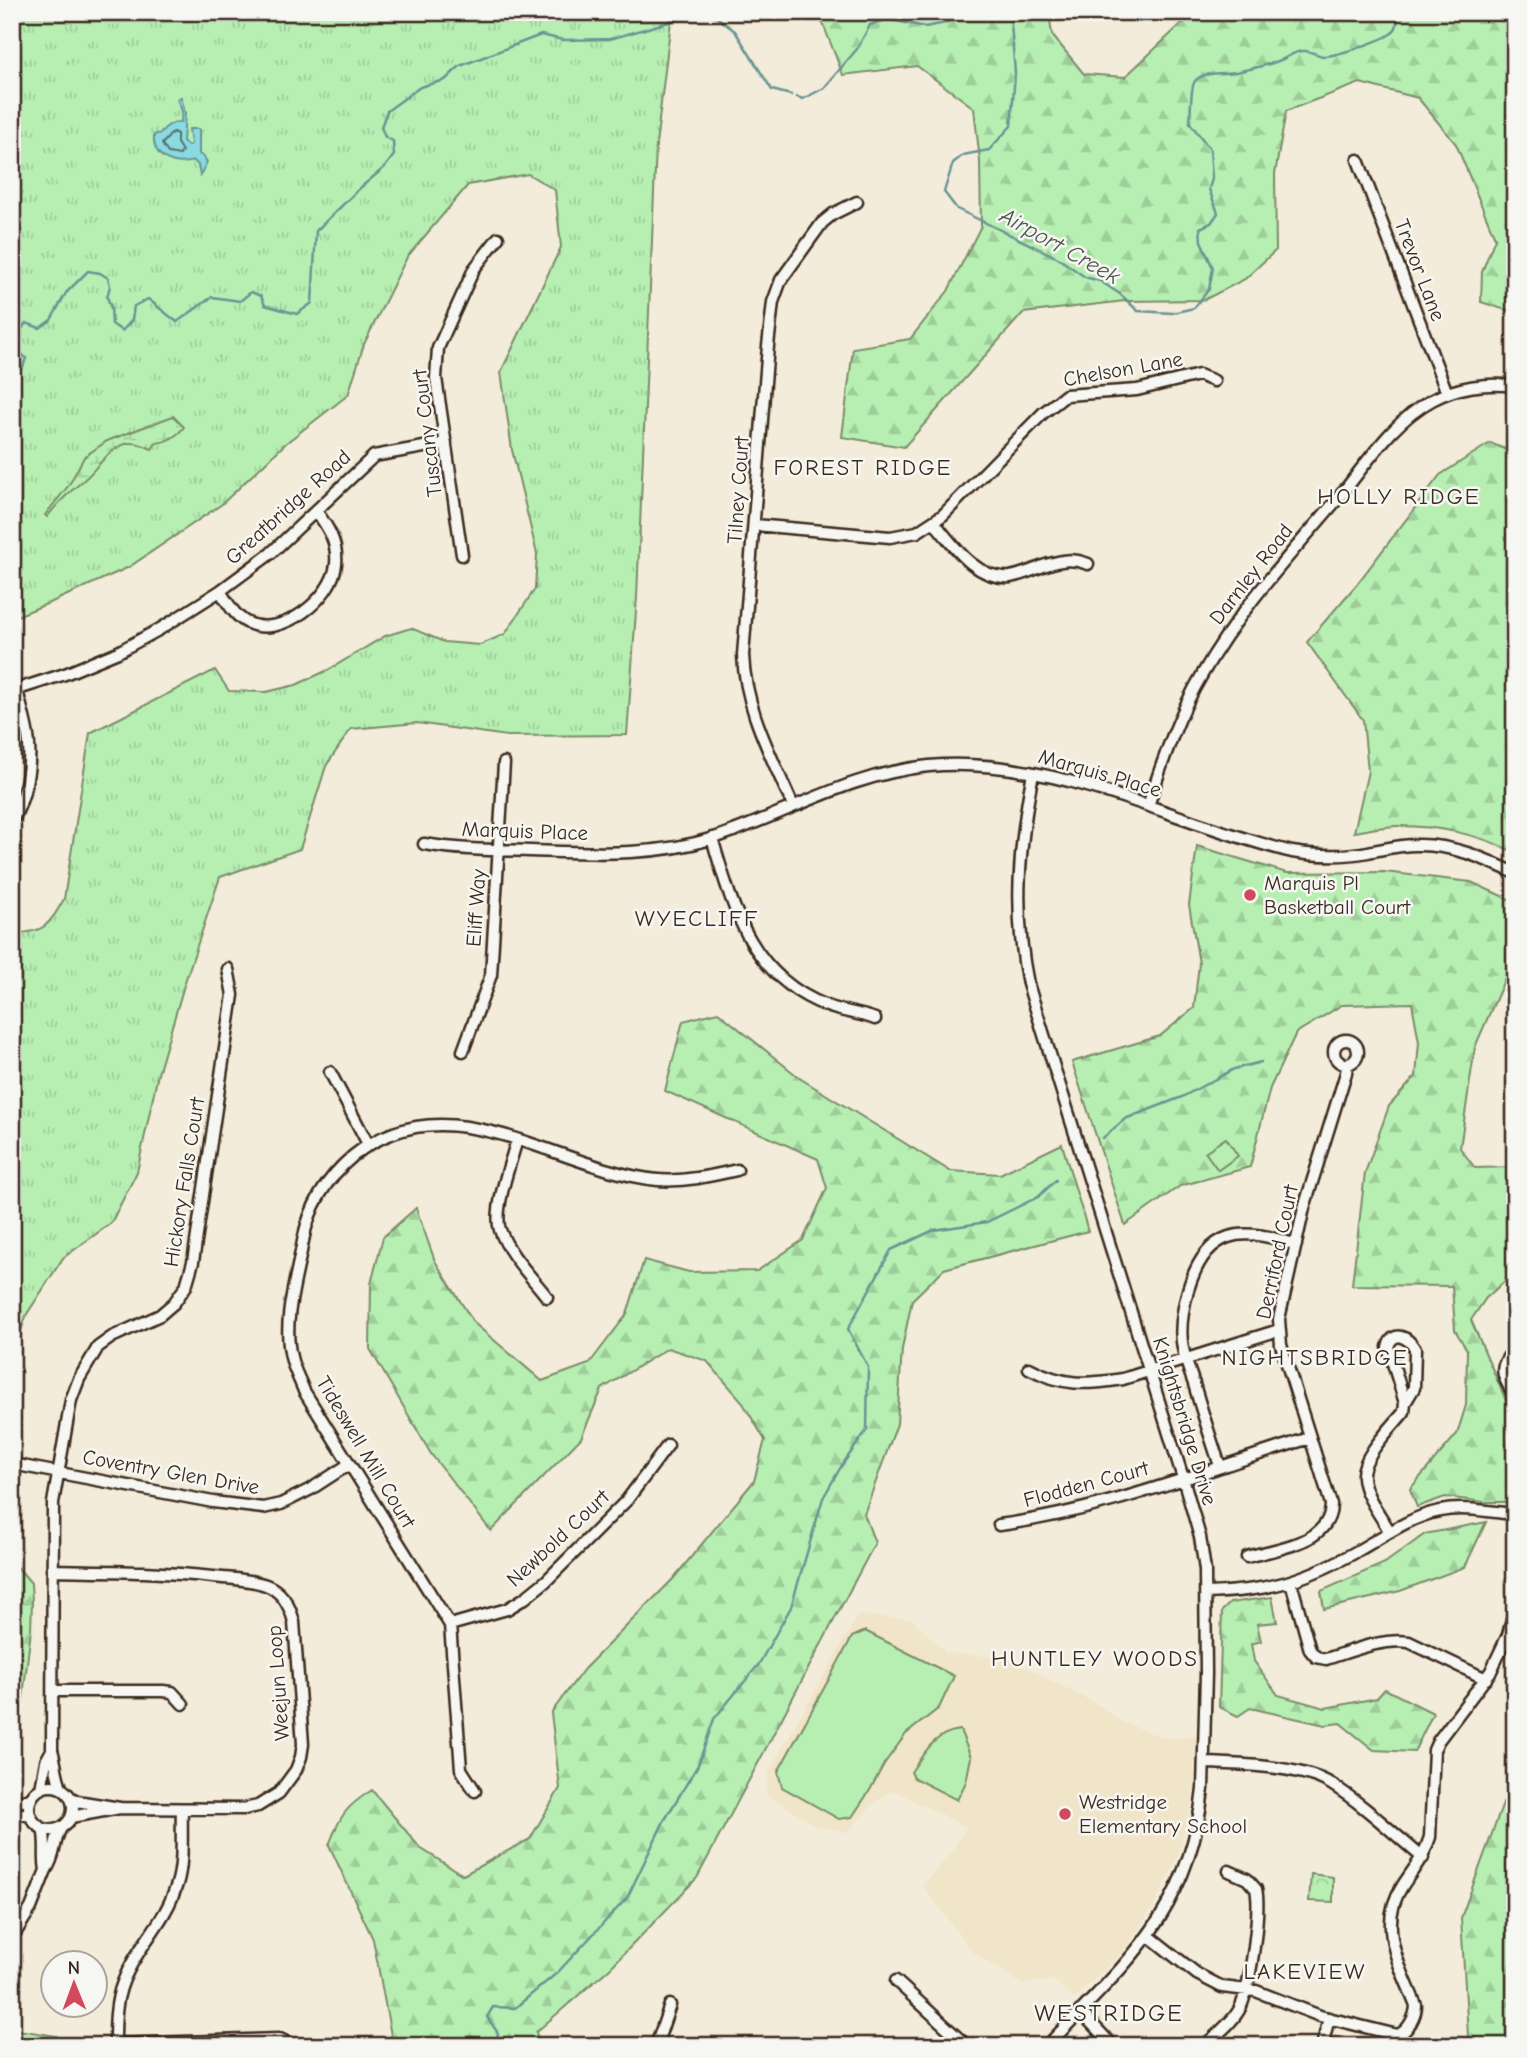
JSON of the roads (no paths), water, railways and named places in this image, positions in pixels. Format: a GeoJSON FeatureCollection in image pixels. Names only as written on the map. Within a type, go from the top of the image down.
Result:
{"type":"FeatureCollection","features":[{"type":"Feature","properties":{"kind":"street","name":"Trevor Lane"},"geometry":{"type":"LineString","coordinates":[[1358,160],[1447,393]]}},
{"type":"Feature","properties":{"kind":"street","name":"Tilney Court"},"geometry":{"type":"LineString","coordinates":[[793,806],[748,698],[743,655],[768,346],[776,290],[781,280],[822,223],[857,202]]}},
{"type":"Feature","properties":{"kind":"street","name":"Tuscany Court"},"geometry":{"type":"LineString","coordinates":[[462,555],[436,378],[438,348],[474,269],[498,238]]}},
{"type":"Feature","properties":{"kind":"street","name":"Chelson Lane"},"geometry":{"type":"LineString","coordinates":[[755,526],[890,537],[917,532],[934,523],[1043,413],[1066,395],[1137,390],[1199,375],[1214,381]]}},
{"type":"Feature","properties":{"kind":"street","name":"Darnley Road"},"geometry":{"type":"LineString","coordinates":[[1147,806],[1179,719],[1203,672],[1234,625],[1389,436],[1418,409],[1447,393],[1475,386],[1515,386]]}},
{"type":"Feature","properties":{"kind":"street","name":"Greatbridge Road"},"geometry":{"type":"LineString","coordinates":[[15,690],[65,674],[118,652],[220,592],[271,554],[374,456],[446,443]]}},
{"type":"Feature","properties":{"kind":"street"},"geometry":{"type":"LineString","coordinates":[[220,592],[236,614],[247,623],[263,627],[283,625],[321,597],[333,578],[336,557],[329,528],[316,510]]}},
{"type":"Feature","properties":{"kind":"street"},"geometry":{"type":"LineString","coordinates":[[934,523],[963,558],[983,571],[1009,577],[1062,560],[1077,560],[1088,564]]}},
{"type":"Feature","properties":{"kind":"street"},"geometry":{"type":"LineString","coordinates":[[12,821],[20,807],[29,758],[29,744],[15,690]]}},
{"type":"Feature","properties":{"kind":"street","name":"Eliff Way"},"geometry":{"type":"LineString","coordinates":[[463,1051],[491,975],[504,763]]}},
{"type":"Feature","properties":{"kind":"street","name":"Marquis Place"},"geometry":{"type":"LineString","coordinates":[[424,844],[499,850],[641,853],[712,838],[841,786],[903,769],[946,765],[1033,773],[1062,779],[1292,852],[1346,855],[1397,846],[1434,845],[1471,853],[1515,873]]}},
{"type":"Feature","properties":{"kind":"street","name":"Knightsbridge Drive"},"geometry":{"type":"LineString","coordinates":[[1033,773],[1019,872],[1019,913],[1024,963],[1036,1014],[1183,1478],[1203,1549],[1206,1593],[1204,1763],[1201,1812],[1190,1857],[1174,1896],[1149,1937],[1047,2046]]}},
{"type":"Feature","properties":{"kind":"street"},"geometry":{"type":"LineString","coordinates":[[712,838],[739,921],[754,947],[773,971],[810,998],[827,1006],[874,1019]]}},
{"type":"Feature","properties":{"kind":"street","name":"Hickory Falls Court"},"geometry":{"type":"LineString","coordinates":[[52,1750],[53,1503],[71,1401],[98,1347],[112,1337],[160,1315],[174,1303],[186,1286],[193,1262],[233,995],[228,969]]}},
{"type":"Feature","properties":{"kind":"street","name":"Derriford Court"},"geometry":{"type":"LineString","coordinates":[[1247,1557],[1313,1537],[1325,1528],[1329,1521],[1331,1504],[1281,1345],[1279,1319],[1304,1208],[1346,1073],[1346,1064]]}},
{"type":"Feature","properties":{"kind":"street"},"geometry":{"type":"LineString","coordinates":[[330,1072],[368,1144]]}},
{"type":"Feature","properties":{"kind":"street","name":"Tideswell Mill Court"},"geometry":{"type":"LineString","coordinates":[[475,1791],[461,1769],[450,1625],[348,1465],[304,1391],[290,1357],[288,1329],[307,1217],[335,1171],[368,1144],[389,1133],[426,1124],[471,1127],[617,1171],[658,1180],[695,1179],[737,1170]]}},
{"type":"Feature","properties":{"kind":"street"},"geometry":{"type":"LineString","coordinates":[[517,1140],[500,1206],[499,1228],[513,1254],[547,1297]]}},
{"type":"Feature","properties":{"kind":"street"},"geometry":{"type":"LineString","coordinates":[[1220,1466],[1186,1358],[1182,1330],[1187,1294],[1198,1263],[1213,1246],[1230,1236],[1242,1233],[1270,1236],[1296,1245]]}},
{"type":"Feature","properties":{"kind":"street"},"geometry":{"type":"LineString","coordinates":[[1029,1368],[1054,1380],[1084,1384],[1123,1379],[1279,1330]]}},
{"type":"Feature","properties":{"kind":"street"},"geometry":{"type":"LineString","coordinates":[[1390,1532],[1365,1485],[1363,1470],[1368,1457],[1404,1412],[1405,1403],[1388,1347],[1396,1336],[1411,1343],[1416,1354],[1414,1388],[1405,1403]]}},
{"type":"Feature","properties":{"kind":"street"},"geometry":{"type":"LineString","coordinates":[[1515,1349],[1505,1359],[1502,1370],[1515,1398]]}},
{"type":"Feature","properties":{"kind":"street","name":"Flodden Court"},"geometry":{"type":"LineString","coordinates":[[999,1525],[1074,1510],[1310,1438]]}},
{"type":"Feature","properties":{"kind":"street","name":"Newbold Court"},"geometry":{"type":"LineString","coordinates":[[450,1625],[507,1609],[526,1598],[628,1500],[668,1446]]}},
{"type":"Feature","properties":{"kind":"street","name":"Coventry Glen Drive"},"geometry":{"type":"LineString","coordinates":[[12,1464],[213,1502],[262,1508],[281,1504],[311,1489],[348,1465]]}},
{"type":"Feature","properties":{"kind":"street"},"geometry":{"type":"LineString","coordinates":[[1206,1593],[1257,1589],[1291,1582],[1336,1562],[1390,1532],[1439,1511],[1462,1509],[1515,1514]]}},
{"type":"Feature","properties":{"kind":"street","name":"Weejun Loop"},"geometry":{"type":"LineString","coordinates":[[52,1570],[165,1572],[239,1579],[267,1585],[277,1592],[291,1610],[294,1622],[303,1744],[296,1770],[279,1793],[258,1806],[244,1809],[120,1808],[77,1801],[66,1793]]}},
{"type":"Feature","properties":{"kind":"street"},"geometry":{"type":"LineString","coordinates":[[1291,1582],[1310,1650],[1316,1657],[1326,1658],[1400,1640],[1486,1679]]}},
{"type":"Feature","properties":{"kind":"street"},"geometry":{"type":"LineString","coordinates":[[1149,1937],[1209,1981],[1236,1990],[1246,1989],[1329,2018],[1397,2035],[1405,2032],[1416,2011],[1416,2005],[1393,1947],[1390,1920],[1397,1895],[1423,1858],[1430,1837],[1434,1749],[1486,1679],[1502,1652],[1515,1607]]}},
{"type":"Feature","properties":{"kind":"street"},"geometry":{"type":"LineString","coordinates":[[53,1691],[163,1691],[172,1692],[183,1703]]}},
{"type":"Feature","properties":{"kind":"street"},"geometry":{"type":"LineString","coordinates":[[12,1803],[31,1799],[41,1788],[52,1750]]}},
{"type":"Feature","properties":{"kind":"street"},"geometry":{"type":"LineString","coordinates":[[12,1938],[31,1908],[46,1870],[53,1860],[57,1835],[71,1817],[73,1807],[58,1781],[52,1750]]}},
{"type":"Feature","properties":{"kind":"street"},"geometry":{"type":"LineString","coordinates":[[1204,1763],[1263,1767],[1321,1779],[1423,1858]]}},
{"type":"Feature","properties":{"kind":"street"},"geometry":{"type":"LineString","coordinates":[[41,1788],[55,1787],[66,1793]]}},
{"type":"Feature","properties":{"kind":"street"},"geometry":{"type":"LineString","coordinates":[[31,1799],[33,1822],[43,1829],[46,1837],[43,1858],[46,1870]]}},
{"type":"Feature","properties":{"kind":"street","name":"Weejun Loop"},"geometry":{"type":"LineString","coordinates":[[71,1817],[120,1808]]}},
{"type":"Feature","properties":{"kind":"street"},"geometry":{"type":"LineString","coordinates":[[182,1810],[178,1881],[162,1920],[132,1962],[122,1982],[117,2003],[115,2045],[220,2044],[279,2039],[296,2046]]}},
{"type":"Feature","properties":{"kind":"street"},"geometry":{"type":"LineString","coordinates":[[12,1812],[31,1816]]}},
{"type":"Feature","properties":{"kind":"street"},"geometry":{"type":"LineString","coordinates":[[43,1829],[61,1828]]}},
{"type":"Feature","properties":{"kind":"street"},"geometry":{"type":"LineString","coordinates":[[1204,2046],[1239,2010],[1246,1989],[1256,1924],[1258,1896],[1252,1884],[1229,1871]]}},
{"type":"Feature","properties":{"kind":"street"},"geometry":{"type":"LineString","coordinates":[[896,1982],[967,2046]]}},
{"type":"Feature","properties":{"kind":"street"},"geometry":{"type":"LineString","coordinates":[[656,2046],[670,2005]]}},
{"type":"Feature","properties":{"kind":"street"},"geometry":{"type":"LineString","coordinates":[[1080,2011],[1113,2046]]}},
{"type":"Feature","properties":{"kind":"street"},"geometry":{"type":"LineString","coordinates":[[1322,2046],[1329,2018]]}},
{"type":"Feature","properties":{"kind":"water"},"geometry":{"type":"Polygon","coordinates":[[[181,97],[185,113],[183,141],[188,146],[191,144],[189,129],[199,129],[199,154],[207,162],[200,175],[198,165],[194,161],[166,159],[154,143],[154,135],[161,133],[172,123],[181,122],[182,111],[177,99],[181,97]]]}},
{"type":"Feature","properties":{"kind":"waterway","name":"Airport Creek"},"geometry":{"type":"LineString","coordinates":[[797,97],[803,99],[824,88],[857,49],[870,25],[887,19],[925,27],[946,23],[958,12]]}},
{"type":"Feature","properties":{"kind":"waterway","name":"Airport Creek"},"geometry":{"type":"LineString","coordinates":[[1010,12],[1015,73],[1011,126],[989,150],[963,155],[953,163],[944,192],[957,209],[1058,258],[1085,277],[1100,281],[1120,294],[1138,311],[1172,313],[1194,308],[1209,289],[1213,268],[1201,241],[1200,228],[1211,223],[1218,213],[1209,189],[1212,179],[1210,149],[1190,123],[1191,95],[1195,81],[1208,74],[1236,72],[1268,64],[1300,51],[1323,56],[1360,47],[1393,32],[1397,25],[1398,12]]}},
{"type":"Feature","properties":{"kind":"waterway","name":"Airport Creek"},"geometry":{"type":"LineString","coordinates":[[1499,12],[1515,22]]}},
{"type":"Feature","properties":{"kind":"waterway","name":"Airport Creek"},"geometry":{"type":"LineString","coordinates":[[12,370],[23,367],[26,358],[17,350],[16,337],[26,323],[40,328],[51,320],[66,293],[88,271],[108,278],[110,286],[107,297],[111,307],[112,324],[122,331],[132,320],[134,306],[148,299],[177,322],[212,297],[240,301],[251,292],[261,296],[265,305],[297,314],[312,303],[316,231],[385,167],[394,155],[393,141],[385,137],[381,127],[387,111],[420,87],[445,80],[460,66],[541,35],[563,40],[610,39],[679,19],[711,13],[735,31],[772,90],[791,95]]}},
{"type":"Feature","properties":{"kind":"waterway"},"geometry":{"type":"LineString","coordinates":[[1103,1138],[1125,1119],[1182,1097],[1234,1069],[1261,1062]]}},
{"type":"Feature","properties":{"kind":"waterway"},"geometry":{"type":"LineString","coordinates":[[496,2046],[498,2033],[487,2017],[493,2007],[515,2008],[558,1972],[627,1898],[664,1821],[698,1765],[714,1719],[759,1664],[791,1607],[823,1498],[867,1430],[868,1367],[848,1329],[891,1250],[934,1230],[987,1222],[1038,1197],[1056,1180]]}},
{"type":"Feature","properties":{"kind":"place","name":"Marquis Pl Basketball Court"},"geometry":{"type":"Point","coordinates":[1250,895]}},
{"type":"Feature","properties":{"kind":"place","name":"Westridge Elementary School"},"geometry":{"type":"Point","coordinates":[1065,1814]}},
{"type":"Feature","properties":{"kind":"district","name":"FOREST RIDGE"},"geometry":{"type":"Point","coordinates":[863,467]}},
{"type":"Feature","properties":{"kind":"district","name":"HOLLY RIDGE"},"geometry":{"type":"Point","coordinates":[1399,496]}},
{"type":"Feature","properties":{"kind":"district","name":"WYECLIFF"},"geometry":{"type":"Point","coordinates":[697,918]}},
{"type":"Feature","properties":{"kind":"district","name":"NIGHTSBRIDGE"},"geometry":{"type":"Point","coordinates":[1315,1357]}},
{"type":"Feature","properties":{"kind":"district","name":"HUNTLEY WOODS"},"geometry":{"type":"Point","coordinates":[1095,1658]}},
{"type":"Feature","properties":{"kind":"district","name":"LAKEVIEW"},"geometry":{"type":"Point","coordinates":[1305,1971]}},
{"type":"Feature","properties":{"kind":"district","name":"WESTRIDGE"},"geometry":{"type":"Point","coordinates":[1109,2013]}}]}
